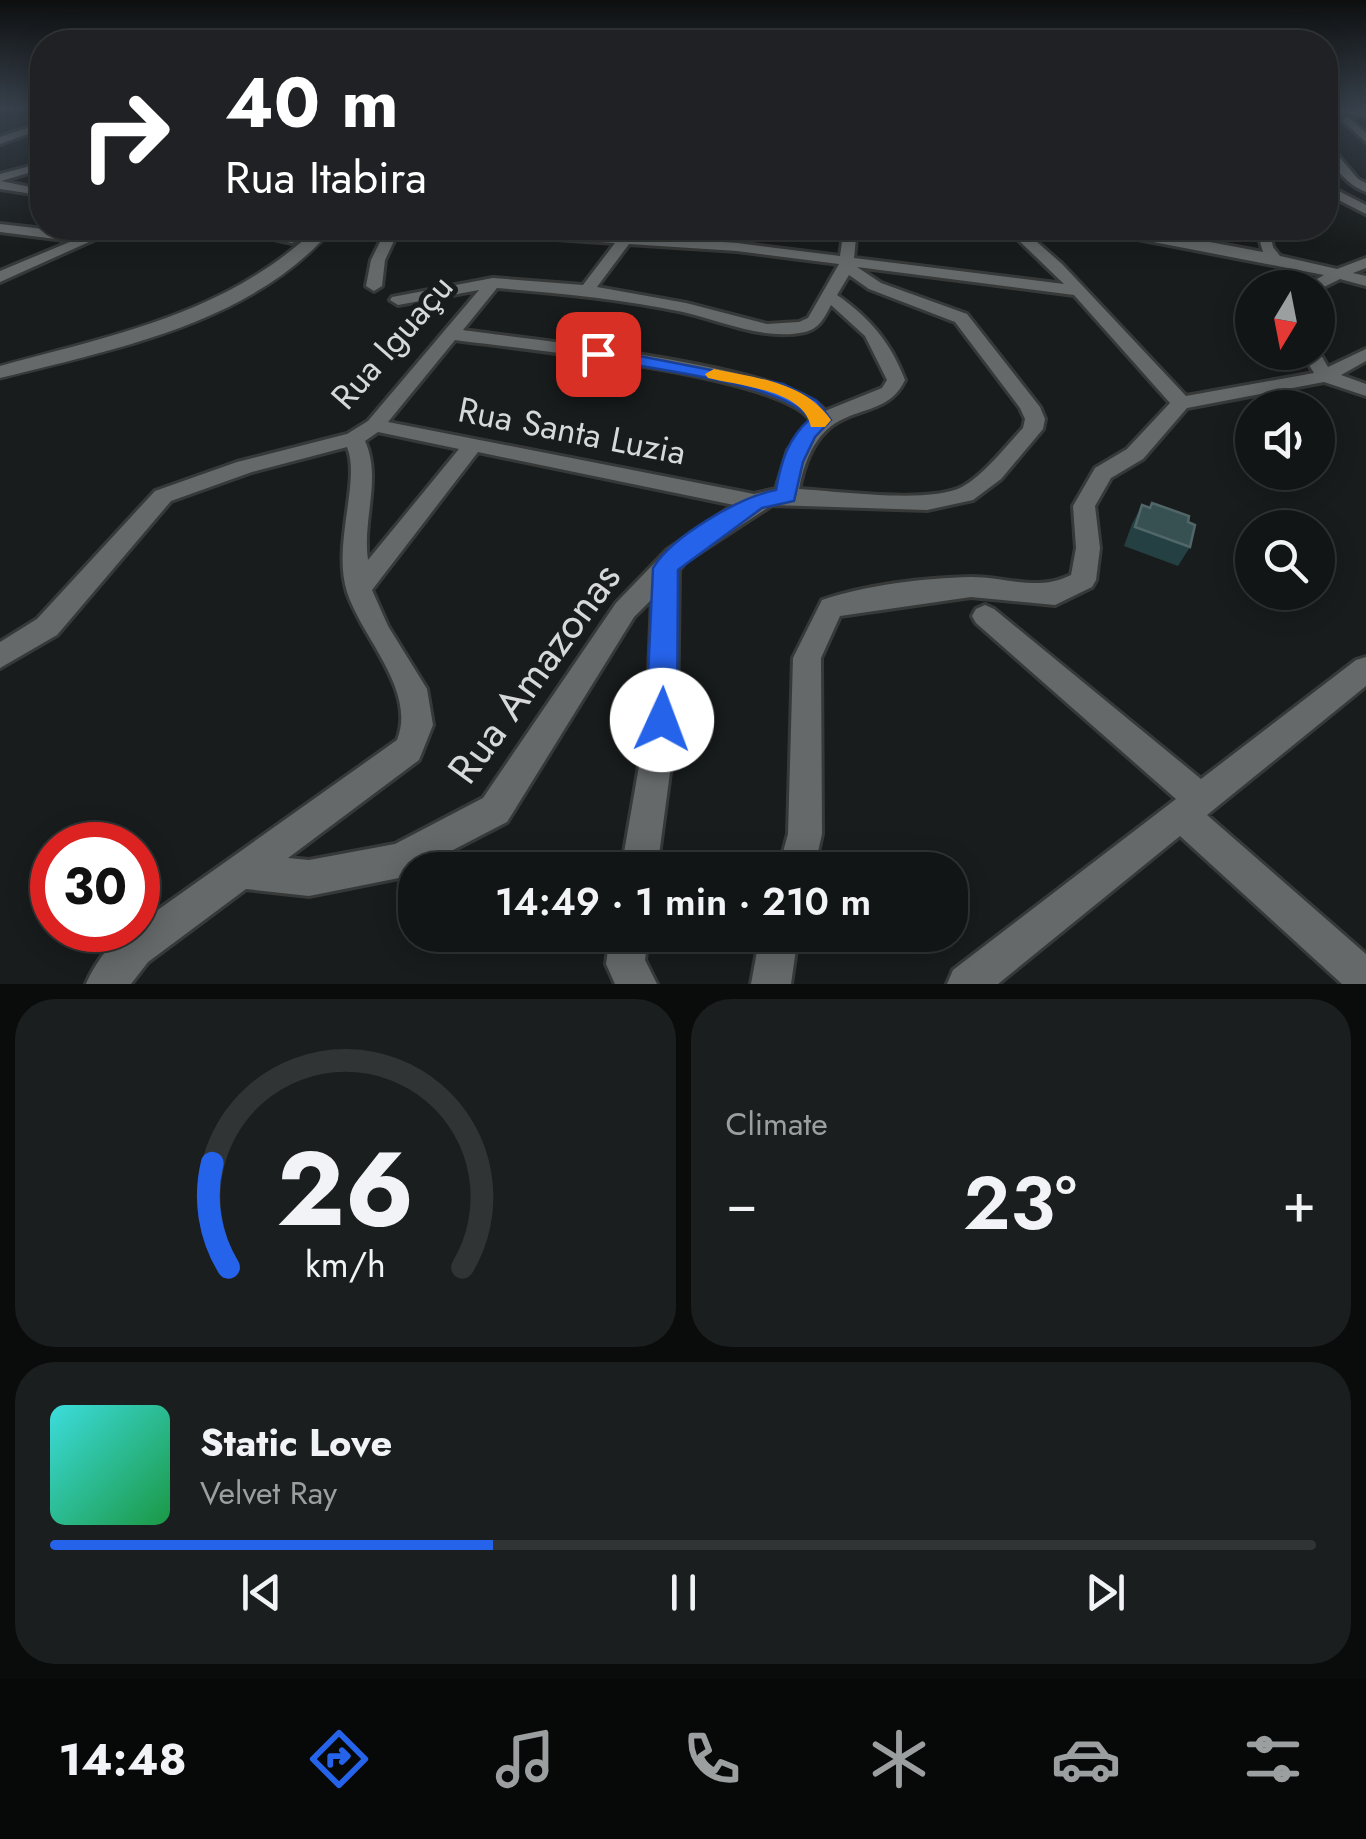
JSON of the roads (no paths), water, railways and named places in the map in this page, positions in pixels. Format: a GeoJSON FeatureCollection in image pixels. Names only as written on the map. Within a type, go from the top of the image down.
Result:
{"type":"FeatureCollection","features":[{"type":"Feature","properties":{"kind":"main road"},"geometry":{"type":"LineString","coordinates":[[0,360],[169,314],[213,296],[253,273],[289,240]]}},
{"type":"Feature","properties":{"kind":"main road"},"geometry":{"type":"LineString","coordinates":[[0,372],[198,315],[272,276],[311,240]]}},
{"type":"Feature","properties":{"kind":"street"},"geometry":{"type":"LineString","coordinates":[[1338,161],[1354,182],[1366,188]]}},
{"type":"Feature","properties":{"kind":"street"},"geometry":{"type":"LineString","coordinates":[[0,178],[30,169]]}},
{"type":"Feature","properties":{"kind":"street"},"geometry":{"type":"LineString","coordinates":[[0,185],[30,191]]}},
{"type":"Feature","properties":{"kind":"street"},"geometry":{"type":"LineString","coordinates":[[1338,195],[1366,210]]}},
{"type":"Feature","properties":{"kind":"street"},"geometry":{"type":"LineString","coordinates":[[0,228],[30,227]]}},
{"type":"Feature","properties":{"kind":"street"},"geometry":{"type":"LineString","coordinates":[[0,278],[81,240]]}},
{"type":"Feature","properties":{"kind":"street"},"geometry":{"type":"LineString","coordinates":[[374,286],[378,260],[388,240]]}},
{"type":"Feature","properties":{"kind":"street"},"geometry":{"type":"LineString","coordinates":[[587,290],[625,240]]}},
{"type":"Feature","properties":{"kind":"street"},"geometry":{"type":"LineString","coordinates":[[696,240],[1074,290]]}},
{"type":"Feature","properties":{"kind":"street"},"geometry":{"type":"LineString","coordinates":[[751,240],[761,246]]}},
{"type":"Feature","properties":{"kind":"street","name":"Rua Iguaçu"},"geometry":{"type":"LineString","coordinates":[[106,984],[135,948],[408,750],[418,725],[412,689],[377,631],[359,589],[353,540],[365,432],[494,283],[587,290],[786,330],[814,320],[830,297],[845,262],[849,240]]}},
{"type":"Feature","properties":{"kind":"street"},"geometry":{"type":"LineString","coordinates":[[1027,240],[1181,403]]}},
{"type":"Feature","properties":{"kind":"street"},"geometry":{"type":"LineString","coordinates":[[1180,240],[1340,272],[1366,281]]}},
{"type":"Feature","properties":{"kind":"street"},"geometry":{"type":"LineString","coordinates":[[1265,240],[1275,259]]}},
{"type":"Feature","properties":{"kind":"street"},"geometry":{"type":"LineString","coordinates":[[755,502],[786,496],[923,501],[960,498],[982,485],[1033,430],[1035,419],[1030,407],[961,318],[874,286],[845,262]]}},
{"type":"Feature","properties":{"kind":"street"},"geometry":{"type":"LineString","coordinates":[[1335,274],[1366,262]]}},
{"type":"Feature","properties":{"kind":"street"},"geometry":{"type":"LineString","coordinates":[[398,300],[494,283]]}},
{"type":"Feature","properties":{"kind":"street"},"geometry":{"type":"LineString","coordinates":[[786,496],[792,462],[806,434],[821,420],[890,392],[896,380],[886,350],[857,315],[830,297]]}},
{"type":"Feature","properties":{"kind":"street"},"geometry":{"type":"LineString","coordinates":[[452,334],[675,366],[776,388],[810,405],[821,420]]}},
{"type":"Feature","properties":{"kind":"street"},"geometry":{"type":"LineString","coordinates":[[801,852],[806,834],[806,658],[831,607],[971,587],[1055,596],[1083,580],[1088,548],[1084,506],[1103,473],[1136,454],[1181,403],[1325,376],[1366,354]]}},
{"type":"Feature","properties":{"kind":"street"},"geometry":{"type":"LineString","coordinates":[[1321,370],[1325,376],[1366,390]]}},
{"type":"Feature","properties":{"kind":"street"},"geometry":{"type":"LineString","coordinates":[[0,656],[48,627],[163,496],[365,432]]}},
{"type":"Feature","properties":{"kind":"street","name":"Rua Santa Luzia"},"geometry":{"type":"LineString","coordinates":[[365,432],[474,444],[755,502]]}},
{"type":"Feature","properties":{"kind":"street"},"geometry":{"type":"LineString","coordinates":[[359,589],[474,444]]}},
{"type":"Feature","properties":{"kind":"street","name":"Rua Amazonas"},"geometry":{"type":"LineString","coordinates":[[238,871],[309,878],[399,861],[495,810],[625,610],[676,556],[755,502]]}},
{"type":"Feature","properties":{"kind":"street"},"geometry":{"type":"LineString","coordinates":[[642,852],[662,720],[666,568]]}},
{"type":"Feature","properties":{"kind":"street"},"geometry":{"type":"LineString","coordinates":[[985,616],[1191,807],[1366,980]]}},
{"type":"Feature","properties":{"kind":"street"},"geometry":{"type":"LineString","coordinates":[[967,984],[1366,670]]}},
{"type":"Feature","properties":{"kind":"street"},"geometry":{"type":"LineString","coordinates":[[627,952],[625,964],[637,984]]}},
{"type":"Feature","properties":{"kind":"street"},"geometry":{"type":"LineString","coordinates":[[771,984],[776,952]]}}]}
